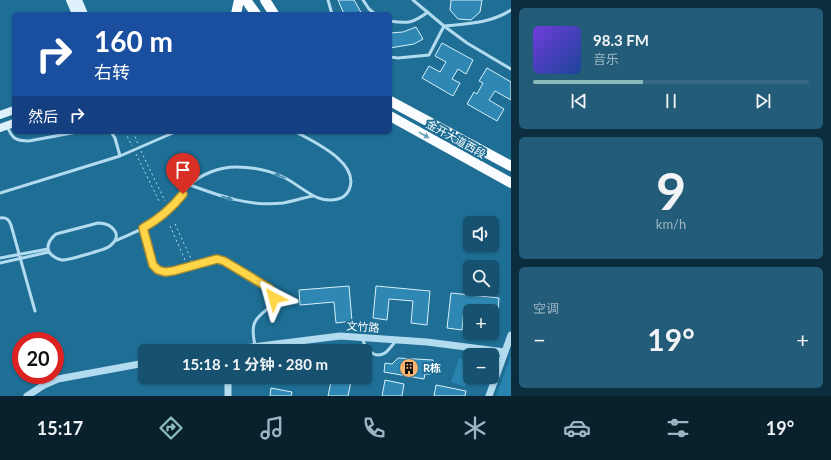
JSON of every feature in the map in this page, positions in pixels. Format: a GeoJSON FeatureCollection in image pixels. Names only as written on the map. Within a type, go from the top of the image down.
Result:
{"type":"FeatureCollection","features":[{"type":"Feature","properties":{"kind":"main road"},"geometry":{"type":"LineString","coordinates":[[70,0],[75,12]]}},
{"type":"Feature","properties":{"kind":"main road"},"geometry":{"type":"LineString","coordinates":[[78,0],[83,12]]}},
{"type":"Feature","properties":{"kind":"main road"},"geometry":{"type":"LineString","coordinates":[[236,12],[239,0]]}},
{"type":"Feature","properties":{"kind":"main road"},"geometry":{"type":"LineString","coordinates":[[246,0],[255,12]]}},
{"type":"Feature","properties":{"kind":"main road"},"geometry":{"type":"LineString","coordinates":[[265,0],[273,12]]}},
{"type":"Feature","properties":{"kind":"main road","name":"金开大道西段"},"geometry":{"type":"LineString","coordinates":[[392,102],[511,166]]}},
{"type":"Feature","properties":{"kind":"main road"},"geometry":{"type":"LineString","coordinates":[[0,115],[12,111]]}},
{"type":"Feature","properties":{"kind":"main road","name":"金开大道西段"},"geometry":{"type":"LineString","coordinates":[[392,117],[511,183]]}},
{"type":"Feature","properties":{"kind":"street"},"geometry":{"type":"LineString","coordinates":[[489,396],[511,335]]}},
{"type":"Feature","properties":{"kind":"street","name":"文竹路"},"geometry":{"type":"LineString","coordinates":[[272,344],[340,336],[427,342],[506,352]]}},
{"type":"Feature","properties":{"kind":"street"},"geometry":{"type":"LineString","coordinates":[[27,396],[44,385],[58,379],[138,364]]}},
{"type":"Feature","properties":{"kind":"street"},"geometry":{"type":"LineString","coordinates":[[228,384],[228,396]]}},
{"type":"Feature","properties":{"kind":"lane"},"geometry":{"type":"LineString","coordinates":[[328,0],[331,12]]}},
{"type":"Feature","properties":{"kind":"lane"},"geometry":{"type":"LineString","coordinates":[[363,0],[373,12]]}},
{"type":"Feature","properties":{"kind":"lane"},"geometry":{"type":"LineString","coordinates":[[413,0],[467,43],[511,69]]}},
{"type":"Feature","properties":{"kind":"lane"},"geometry":{"type":"LineString","coordinates":[[444,26],[489,20],[511,10]]}},
{"type":"Feature","properties":{"kind":"lane"},"geometry":{"type":"LineString","coordinates":[[392,21],[404,24],[417,20],[428,12]]}},
{"type":"Feature","properties":{"kind":"lane"},"geometry":{"type":"LineString","coordinates":[[392,57],[429,55],[444,26]]}},
{"type":"Feature","properties":{"kind":"lane"},"geometry":{"type":"LineString","coordinates":[[7,126],[11,135],[22,142],[29,142],[67,134]]}},
{"type":"Feature","properties":{"kind":"lane"},"geometry":{"type":"LineString","coordinates":[[112,134],[115,138],[120,156]]}},
{"type":"Feature","properties":{"kind":"lane"},"geometry":{"type":"LineString","coordinates":[[0,193],[120,156],[170,134]]}},
{"type":"Feature","properties":{"kind":"lane"},"geometry":{"type":"LineString","coordinates":[[0,258],[19,254],[48,251],[57,258],[67,260],[107,248],[115,241],[157,220],[176,203],[190,185],[209,173],[220,169],[235,167],[266,171],[283,177],[313,196],[331,200],[339,199],[345,196],[349,190],[351,182],[350,174],[343,163],[335,155],[299,134]]}},
{"type":"Feature","properties":{"kind":"lane"},"geometry":{"type":"LineString","coordinates":[[190,185],[227,198],[254,203],[282,203],[313,196]]}},
{"type":"Feature","properties":{"kind":"lane"},"geometry":{"type":"LineString","coordinates":[[0,218],[7,218],[10,220],[35,311]]}},
{"type":"Feature","properties":{"kind":"lane"},"geometry":{"type":"LineString","coordinates":[[48,251],[49,241],[56,234],[98,223],[103,223],[115,230],[115,241]]}},
{"type":"Feature","properties":{"kind":"lane"},"geometry":{"type":"LineString","coordinates":[[143,228],[153,265],[158,270],[165,272],[173,271],[217,259],[224,261],[269,288],[273,292],[274,298],[272,305],[259,315],[255,322],[253,328],[255,344]]}},
{"type":"Feature","properties":{"kind":"lane"},"geometry":{"type":"LineString","coordinates":[[0,263],[21,259],[48,251]]}},
{"type":"Feature","properties":{"kind":"lane"},"geometry":{"type":"LineString","coordinates":[[362,338],[365,348],[373,353],[379,354],[385,352],[397,340]]}},
{"type":"Feature","properties":{"kind":"path"},"geometry":{"type":"LineString","coordinates":[[127,134],[132,145]]}},
{"type":"Feature","properties":{"kind":"path"},"geometry":{"type":"LineString","coordinates":[[134,134],[137,142]]}},
{"type":"Feature","properties":{"kind":"path"},"geometry":{"type":"LineString","coordinates":[[143,154],[165,201]]}},
{"type":"Feature","properties":{"kind":"path"},"geometry":{"type":"LineString","coordinates":[[138,157],[160,203]]}},
{"type":"Feature","properties":{"kind":"path"},"geometry":{"type":"LineString","coordinates":[[175,224],[193,266]]}},
{"type":"Feature","properties":{"kind":"path"},"geometry":{"type":"LineString","coordinates":[[170,226],[188,267]]}},
{"type":"Feature","properties":{"kind":"shaded area"},"geometry":{"type":"Polygon","coordinates":[[[511,356],[511,396],[496,396],[511,356]]]}},
{"type":"Feature","properties":{"kind":"shaded area"},"geometry":{"type":"Polygon","coordinates":[[[459,358],[463,359],[463,384],[466,384],[465,387],[451,382],[459,358]]]}},
{"type":"Feature","properties":{"kind":"building"},"geometry":{"type":"Polygon","coordinates":[[[338,0],[354,0],[361,12],[343,12],[338,0]]]}},
{"type":"Feature","properties":{"kind":"building"},"geometry":{"type":"Polygon","coordinates":[[[451,0],[482,0],[480,12],[471,20],[458,19],[450,10],[451,0]]]}},
{"type":"Feature","properties":{"kind":"building"},"geometry":{"type":"Polygon","coordinates":[[[416,27],[423,39],[414,44],[392,48],[392,33],[403,32],[416,27]]]}},
{"type":"Feature","properties":{"kind":"building"},"geometry":{"type":"Polygon","coordinates":[[[442,43],[473,60],[466,74],[458,69],[452,79],[460,83],[453,96],[422,78],[429,66],[440,72],[446,62],[435,56],[442,43]]]}},
{"type":"Feature","properties":{"kind":"building"},"geometry":{"type":"Polygon","coordinates":[[[487,68],[511,82],[511,100],[495,91],[489,100],[504,109],[497,121],[467,104],[474,92],[477,94],[483,83],[479,81],[487,68]]]}},
{"type":"Feature","properties":{"kind":"building"},"geometry":{"type":"Polygon","coordinates":[[[349,286],[352,321],[336,323],[334,302],[300,305],[299,290],[349,286]]]}},
{"type":"Feature","properties":{"kind":"building"},"geometry":{"type":"Polygon","coordinates":[[[376,286],[430,291],[427,325],[411,323],[413,301],[389,299],[387,320],[373,318],[376,286]]]}},
{"type":"Feature","properties":{"kind":"building"},"geometry":{"type":"Polygon","coordinates":[[[451,293],[463,294],[463,296],[499,298],[499,304],[463,304],[462,330],[447,328],[451,293]]]}},
{"type":"Feature","properties":{"kind":"building","name":"R栋"},"geometry":{"type":"Polygon","coordinates":[[[398,358],[433,360],[433,374],[425,374],[424,379],[384,372],[385,363],[392,364],[398,358]]]}},
{"type":"Feature","properties":{"kind":"building"},"geometry":{"type":"Polygon","coordinates":[[[385,380],[404,384],[402,396],[382,396],[385,380]]]}},
{"type":"Feature","properties":{"kind":"building"},"geometry":{"type":"Polygon","coordinates":[[[331,384],[351,384],[348,396],[328,396],[331,384]]]}},
{"type":"Feature","properties":{"kind":"building"},"geometry":{"type":"Polygon","coordinates":[[[436,385],[466,391],[465,396],[434,396],[436,385]]]}},
{"type":"Feature","properties":{"kind":"building"},"geometry":{"type":"Polygon","coordinates":[[[271,388],[292,392],[291,396],[270,396],[271,388]]]}},
{"type":"Feature","properties":{"kind":"place","name":"R栋"},"geometry":{"type":"Point","coordinates":[409,368]}},
{"type":"Feature","properties":{"kind":"route"},"geometry":{"type":"LineString","coordinates":[[183,194],[176,203],[157,220],[143,228],[153,265],[158,270],[165,272],[217,259],[224,261],[269,288],[273,292],[274,298]]}}]}
